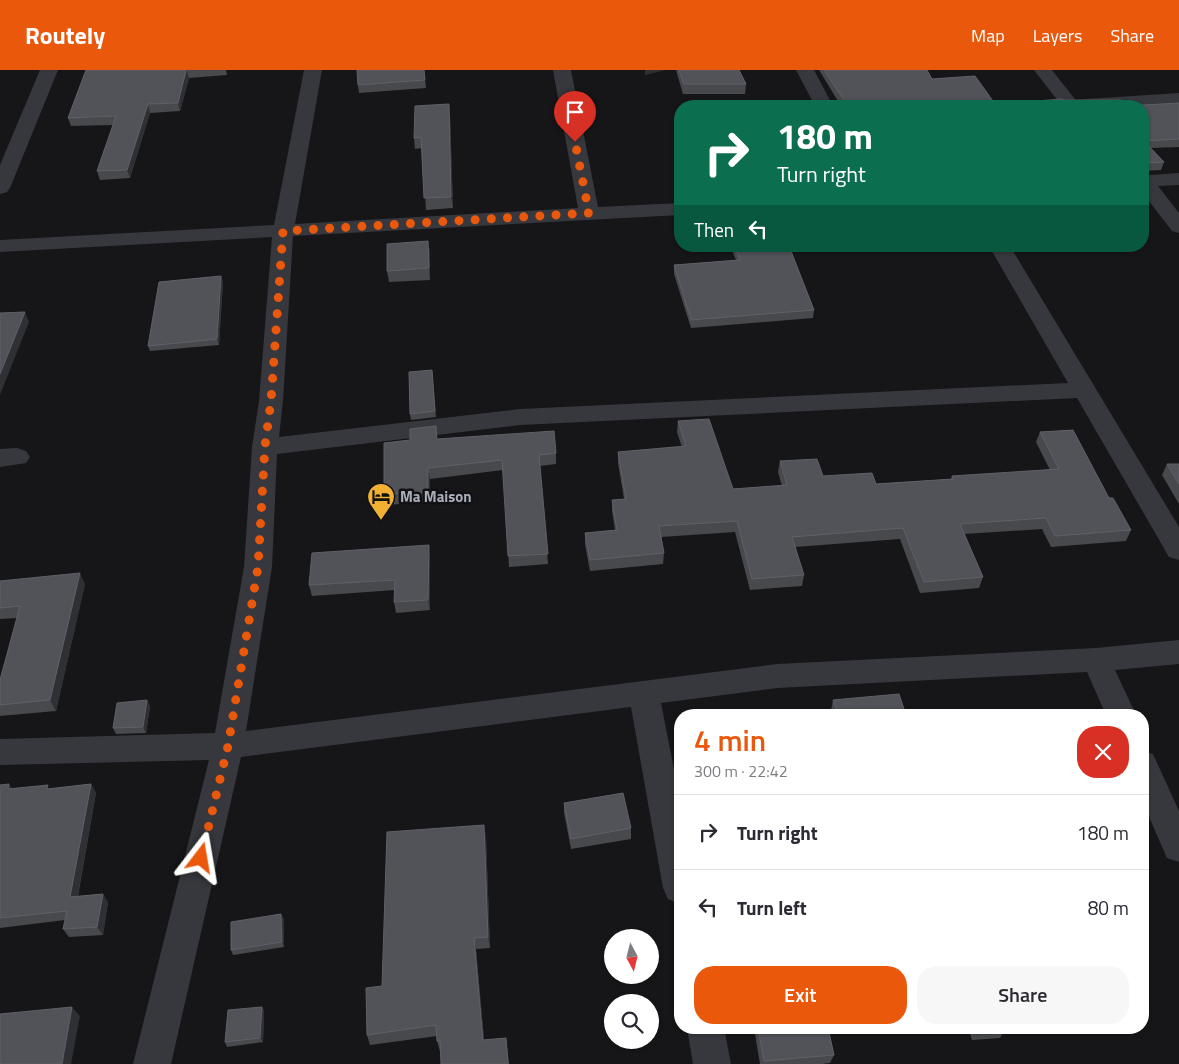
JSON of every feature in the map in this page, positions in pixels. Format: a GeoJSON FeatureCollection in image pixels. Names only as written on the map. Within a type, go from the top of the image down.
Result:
{"type":"FeatureCollection","features":[{"type":"Feature","properties":{"kind":"street"},"geometry":{"type":"LineString","coordinates":[[0,188],[49,70]]}},
{"type":"Feature","properties":{"kind":"street"},"geometry":{"type":"LineString","coordinates":[[152,1064],[228,746],[258,567],[265,446],[271,401],[283,231],[313,70]]}},
{"type":"Feature","properties":{"kind":"street"},"geometry":{"type":"LineString","coordinates":[[562,70],[589,213]]}},
{"type":"Feature","properties":{"kind":"street"},"geometry":{"type":"LineString","coordinates":[[805,70],[821,100]]}},
{"type":"Feature","properties":{"kind":"street"},"geometry":{"type":"LineString","coordinates":[[1043,70],[1066,100]]}},
{"type":"Feature","properties":{"kind":"street"},"geometry":{"type":"LineString","coordinates":[[1149,100],[1179,98]]}},
{"type":"Feature","properties":{"kind":"street"},"geometry":{"type":"LineString","coordinates":[[1149,180],[1179,179]]}},
{"type":"Feature","properties":{"kind":"street"},"geometry":{"type":"LineString","coordinates":[[1149,188],[1179,227]]}},
{"type":"Feature","properties":{"kind":"street"},"geometry":{"type":"LineString","coordinates":[[0,246],[674,209]]}},
{"type":"Feature","properties":{"kind":"street"},"geometry":{"type":"LineString","coordinates":[[1002,252],[1179,550]]}},
{"type":"Feature","properties":{"kind":"street"},"geometry":{"type":"LineString","coordinates":[[265,446],[520,417],[1083,390]]}},
{"type":"Feature","properties":{"kind":"street"},"geometry":{"type":"LineString","coordinates":[[0,752],[228,746],[787,676],[1096,660],[1179,652]]}},
{"type":"Feature","properties":{"kind":"street"},"geometry":{"type":"LineString","coordinates":[[1096,660],[1118,709]]}},
{"type":"Feature","properties":{"kind":"street"},"geometry":{"type":"LineString","coordinates":[[644,693],[674,856]]}},
{"type":"Feature","properties":{"kind":"street"},"geometry":{"type":"LineString","coordinates":[[1149,780],[1179,846]]}},
{"type":"Feature","properties":{"kind":"street"},"geometry":{"type":"LineString","coordinates":[[707,1034],[712,1064]]}},
{"type":"Feature","properties":{"kind":"building"},"geometry":{"type":"Polygon","coordinates":[[[86,70],[186,70],[178,103],[148,104],[127,170],[97,171],[116,116],[68,118],[86,70]]]}},
{"type":"Feature","properties":{"kind":"building"},"geometry":{"type":"Polygon","coordinates":[[[357,70],[424,70],[425,80],[358,85],[357,70]]]}},
{"type":"Feature","properties":{"kind":"building"},"geometry":{"type":"Polygon","coordinates":[[[679,70],[739,70],[746,84],[684,84],[679,70]]]}},
{"type":"Feature","properties":{"kind":"building"},"geometry":{"type":"Polygon","coordinates":[[[824,70],[927,70],[932,79],[975,76],[992,100],[844,100],[824,70]]]}},
{"type":"Feature","properties":{"kind":"building"},"geometry":{"type":"Polygon","coordinates":[[[1179,103],[1179,139],[1149,141],[1149,105],[1179,103]]]}},
{"type":"Feature","properties":{"kind":"building"},"geometry":{"type":"Polygon","coordinates":[[[449,104],[451,197],[424,198],[421,137],[414,138],[415,106],[449,104]]]}},
{"type":"Feature","properties":{"kind":"building"},"geometry":{"type":"Polygon","coordinates":[[[1149,146],[1164,162],[1149,163],[1149,146]]]}},
{"type":"Feature","properties":{"kind":"building"},"geometry":{"type":"Polygon","coordinates":[[[428,241],[429,268],[387,271],[387,244],[428,241]]]}},
{"type":"Feature","properties":{"kind":"building"},"geometry":{"type":"Polygon","coordinates":[[[737,252],[791,252],[814,310],[691,320],[674,265],[740,260],[737,252]]]}},
{"type":"Feature","properties":{"kind":"building"},"geometry":{"type":"Polygon","coordinates":[[[221,276],[217,339],[148,346],[159,282],[221,276]]]}},
{"type":"Feature","properties":{"kind":"building"},"geometry":{"type":"Polygon","coordinates":[[[25,312],[0,374],[0,313],[25,312]]]}},
{"type":"Feature","properties":{"kind":"building"},"geometry":{"type":"Polygon","coordinates":[[[432,370],[435,411],[410,414],[409,372],[432,370]]]}},
{"type":"Feature","properties":{"kind":"building"},"geometry":{"type":"Polygon","coordinates":[[[709,419],[733,489],[787,485],[780,461],[817,459],[823,476],[872,473],[876,484],[953,479],[952,476],[1059,469],[1040,432],[1073,430],[1109,498],[1113,498],[1131,530],[1055,536],[1046,518],[960,524],[983,577],[924,582],[903,528],[792,537],[804,575],[752,579],[737,521],[659,526],[664,553],[590,560],[585,533],[617,530],[612,500],[626,499],[618,452],[686,446],[678,421],[709,419]]]}},
{"type":"Feature","properties":{"kind":"building"},"geometry":{"type":"Polygon","coordinates":[[[436,426],[437,439],[554,431],[556,453],[539,455],[548,554],[508,556],[502,460],[428,468],[428,492],[384,494],[384,443],[410,440],[410,429],[436,426]]]}},
{"type":"Feature","properties":{"kind":"building"},"geometry":{"type":"Polygon","coordinates":[[[1167,464],[1179,464],[1179,484],[1167,464]]]}},
{"type":"Feature","properties":{"kind":"building"},"geometry":{"type":"Polygon","coordinates":[[[429,545],[428,600],[394,602],[395,580],[309,585],[312,553],[429,545]]]}},
{"type":"Feature","properties":{"kind":"building"},"geometry":{"type":"Polygon","coordinates":[[[80,573],[50,700],[0,705],[0,680],[20,606],[0,608],[0,581],[80,573]]]}},
{"type":"Feature","properties":{"kind":"building"},"geometry":{"type":"Polygon","coordinates":[[[899,694],[904,709],[836,709],[833,700],[899,694]]]}},
{"type":"Feature","properties":{"kind":"building"},"geometry":{"type":"Polygon","coordinates":[[[147,700],[143,727],[113,728],[117,703],[147,700]]]}},
{"type":"Feature","properties":{"kind":"building"},"geometry":{"type":"Polygon","coordinates":[[[9,784],[8,789],[48,785],[47,789],[91,784],[70,897],[103,894],[97,927],[63,929],[67,911],[0,918],[0,785],[9,784]]]}},
{"type":"Feature","properties":{"kind":"building"},"geometry":{"type":"Polygon","coordinates":[[[623,793],[631,828],[571,839],[564,803],[623,793]]]}},
{"type":"Feature","properties":{"kind":"building"},"geometry":{"type":"Polygon","coordinates":[[[484,825],[488,937],[474,938],[483,1040],[506,1038],[508,1064],[441,1064],[440,1041],[437,1041],[436,1025],[367,1035],[366,988],[382,986],[387,832],[484,825]]]}},
{"type":"Feature","properties":{"kind":"building"},"geometry":{"type":"Polygon","coordinates":[[[281,914],[282,942],[231,950],[231,922],[281,914]]]}},
{"type":"Feature","properties":{"kind":"building"},"geometry":{"type":"Polygon","coordinates":[[[72,1007],[62,1064],[0,1064],[0,1014],[72,1007]]]}},
{"type":"Feature","properties":{"kind":"building"},"geometry":{"type":"Polygon","coordinates":[[[262,1007],[260,1038],[225,1042],[228,1010],[262,1007]]]}},
{"type":"Feature","properties":{"kind":"building"},"geometry":{"type":"Polygon","coordinates":[[[759,1034],[829,1034],[834,1055],[764,1061],[759,1034]]]}},
{"type":"Feature","properties":{"kind":"place","name":"Ma Maison"},"geometry":{"type":"Point","coordinates":[381,521]}},
{"type":"Feature","properties":{"kind":"route"},"geometry":{"type":"LineString","coordinates":[[201,858],[228,746],[258,567],[265,446],[271,401],[283,231],[589,213],[575,142]]}}]}
